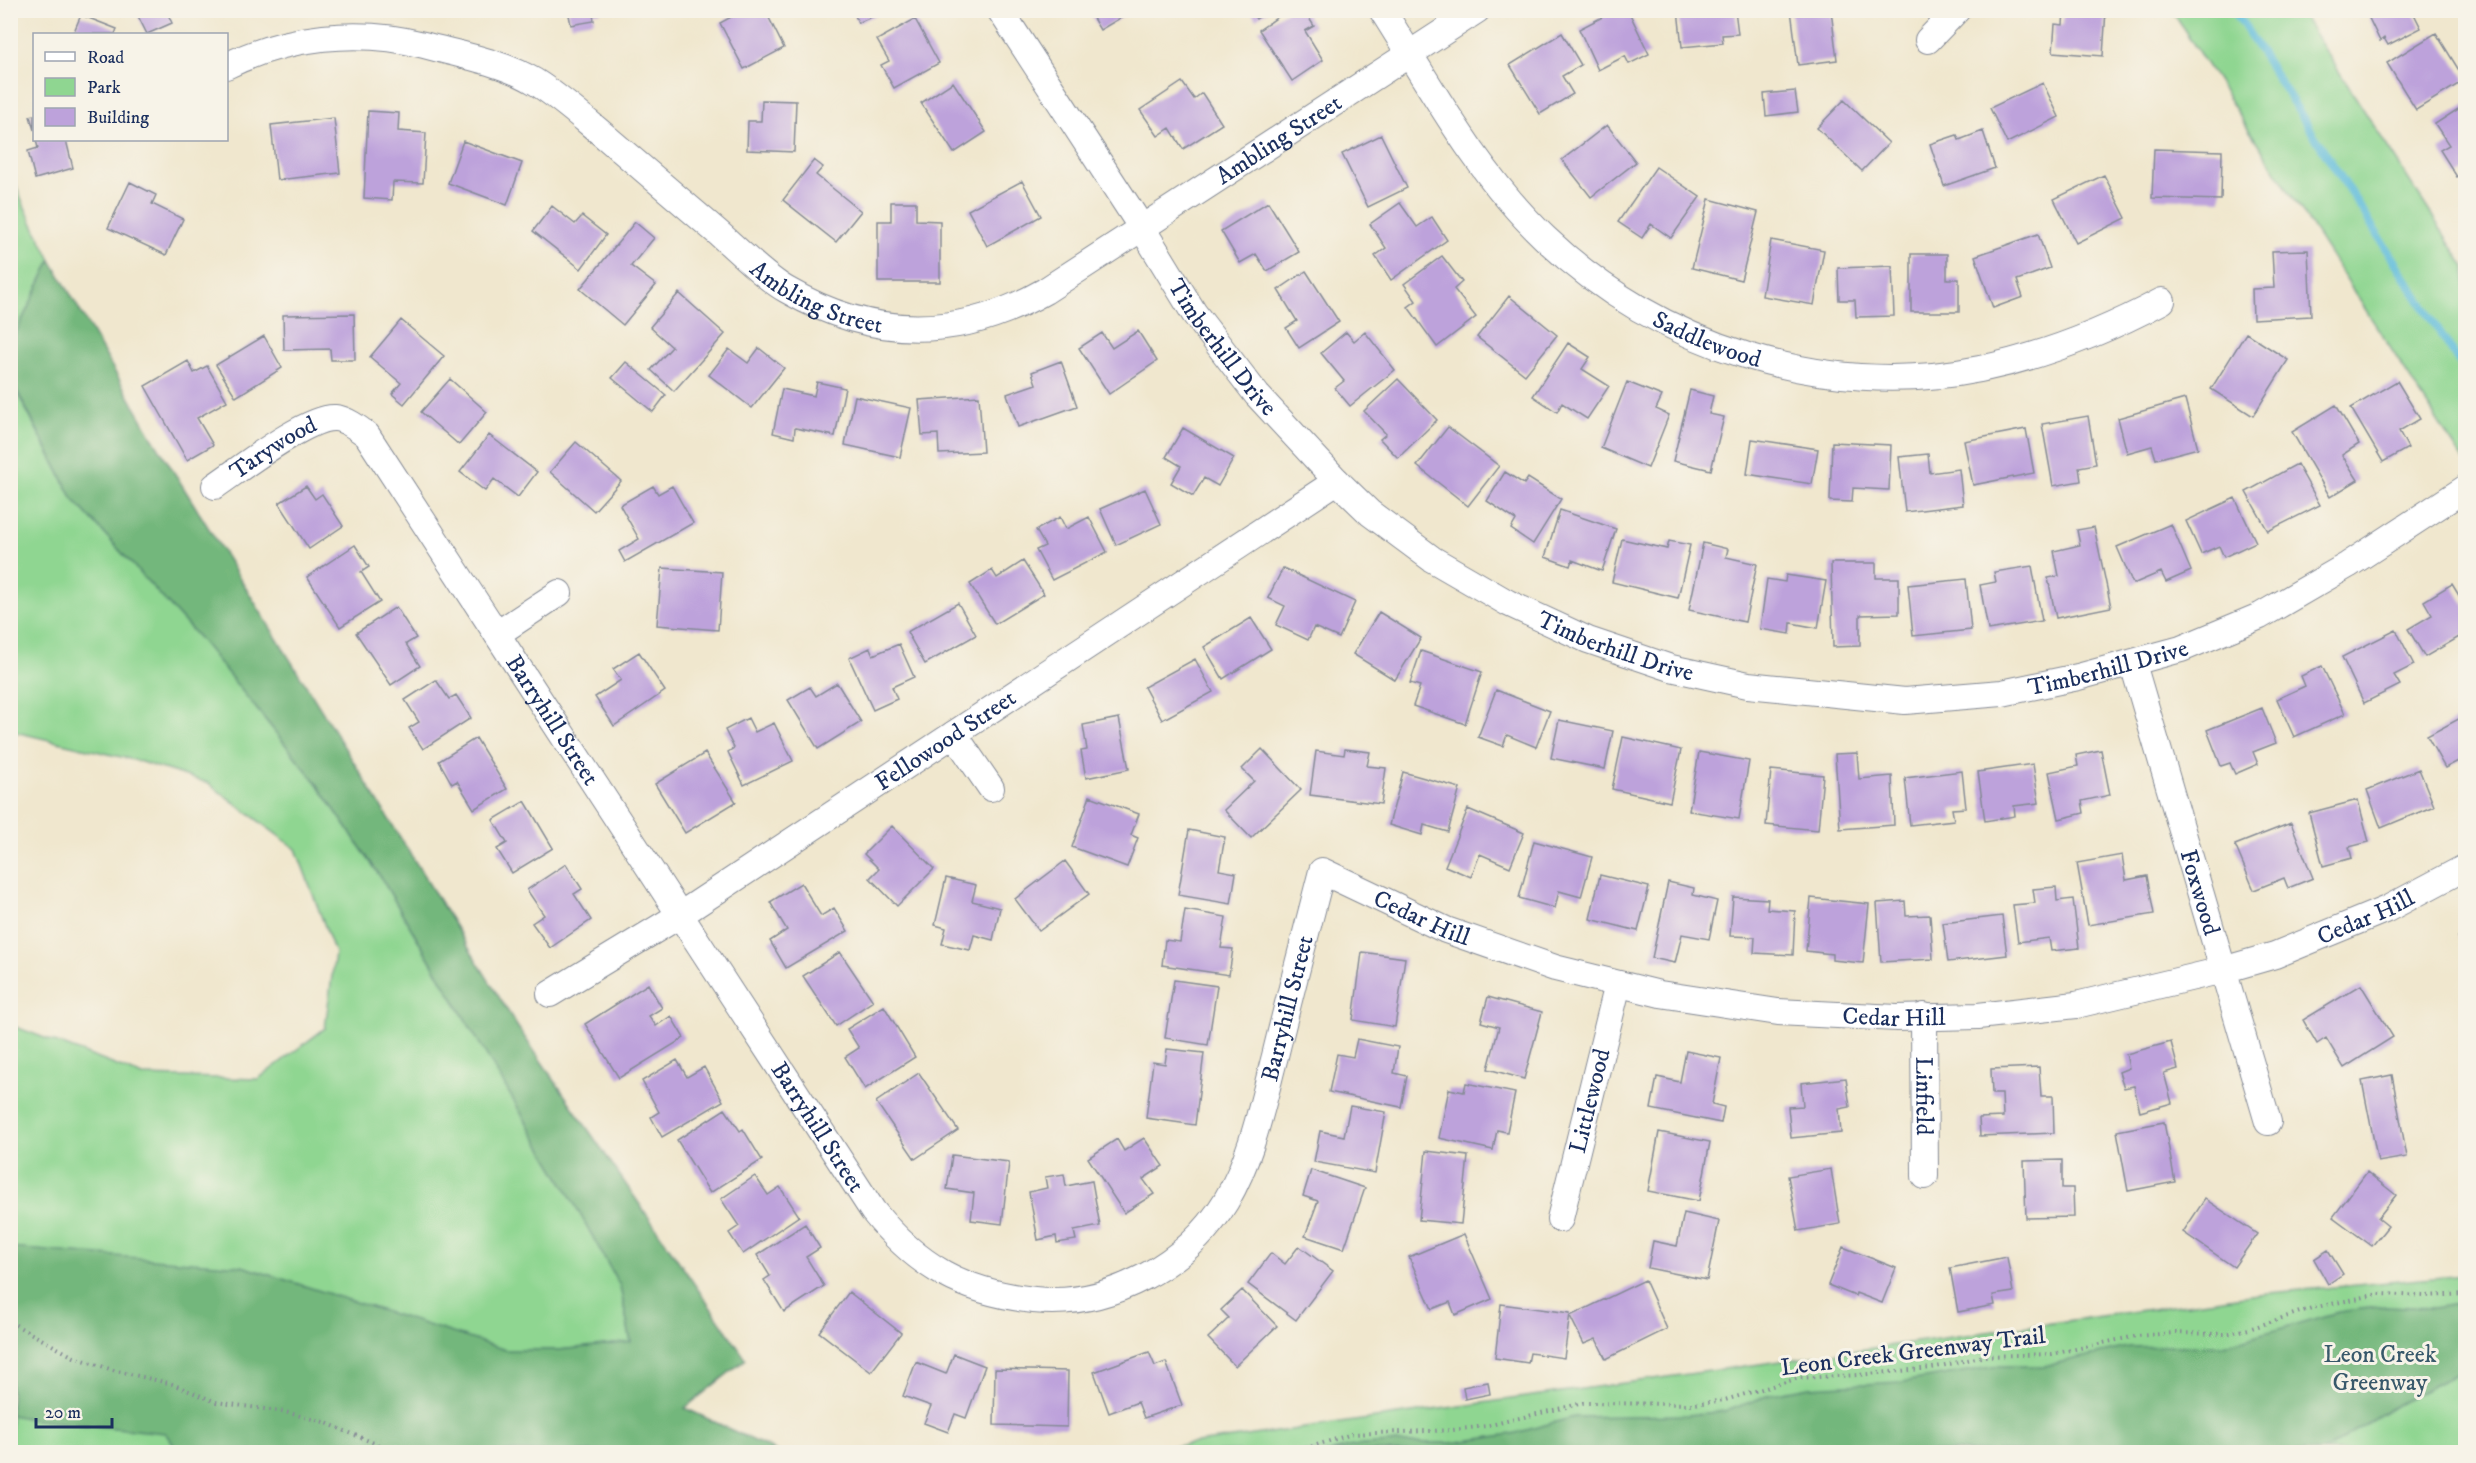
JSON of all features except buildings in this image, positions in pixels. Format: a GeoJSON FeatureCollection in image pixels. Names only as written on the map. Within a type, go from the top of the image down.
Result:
{"type":"FeatureCollection","features":[{"type":"Feature","properties":{"kind":"street","name":"Timberhill Drive"},"geometry":{"type":"LineString","coordinates":[[999,10],[1142,228],[1194,314],[1257,394],[1337,481],[1370,513],[1432,559],[1508,603],[1588,640],[1671,668],[1748,686],[1905,701],[2002,693],[2133,664],[2181,649],[2260,616],[2348,565],[2466,488]]}},
{"type":"Feature","properties":{"kind":"street","name":"Saddlewood"},"geometry":{"type":"LineString","coordinates":[[1382,10],[1477,158],[1509,200],[1544,238],[1584,272],[1626,302],[1672,327],[1720,347],[1770,362],[1821,372],[1874,377],[1926,376],[1978,369],[2029,357],[2120,324],[2162,302]]}},
{"type":"Feature","properties":{"kind":"street","name":"Ambling Street"},"geometry":{"type":"LineString","coordinates":[[228,65],[269,48],[337,36],[409,41],[488,62],[533,80],[574,110],[785,289],[829,312],[878,326],[944,327],[977,321],[1001,313],[1045,291],[1476,10]]}},
{"type":"Feature","properties":{"kind":"street"},"geometry":{"type":"LineString","coordinates":[[1928,40],[1957,10]]}},
{"type":"Feature","properties":{"kind":"street","name":"Tarywood"},"geometry":{"type":"LineString","coordinates":[[215,486],[306,425],[324,418],[337,418]]}},
{"type":"Feature","properties":{"kind":"street","name":"Barryhill Street"},"geometry":{"type":"LineString","coordinates":[[337,418],[367,435],[873,1211],[919,1259],[958,1282],[1000,1296],[1044,1301],[1089,1297],[1131,1284],[1169,1262],[1200,1236],[1226,1201],[1252,1144],[1322,871]]}},
{"type":"Feature","properties":{"kind":"street","name":"Fellowood Street"},"geometry":{"type":"LineString","coordinates":[[550,994],[680,915],[1337,481]]}},
{"type":"Feature","properties":{"kind":"street"},"geometry":{"type":"LineString","coordinates":[[497,633],[559,593]]}},
{"type":"Feature","properties":{"kind":"street","name":"Foxwood"},"geometry":{"type":"LineString","coordinates":[[2133,664],[2268,1122]]}},
{"type":"Feature","properties":{"kind":"street"},"geometry":{"type":"LineString","coordinates":[[954,734],[991,788]]}},
{"type":"Feature","properties":{"kind":"street","name":"Cedar Hill"},"geometry":{"type":"LineString","coordinates":[[1322,871],[1446,930],[1555,968],[1660,994],[1778,1012],[1897,1018],[1978,1016],[2076,1005],[2223,970],[2275,955],[2387,909],[2466,867]]}},
{"type":"Feature","properties":{"kind":"street","name":"Littlewood"},"geometry":{"type":"LineString","coordinates":[[1560,1219],[1618,984]]}},
{"type":"Feature","properties":{"kind":"street","name":"Linfield"},"geometry":{"type":"LineString","coordinates":[[1924,1016],[1925,1176]]}},
{"type":"Feature","properties":{"kind":"path","name":"Leon Creek Greenway Trail"},"geometry":{"type":"LineString","coordinates":[[1294,1452],[1352,1434],[1453,1430],[1486,1426],[1583,1403],[1662,1404],[1715,1401],[1799,1378],[1932,1368],[1985,1356],[2052,1354],[2136,1336],[2174,1333],[2225,1334],[2312,1308],[2379,1294],[2425,1296],[2466,1294]]}},
{"type":"Feature","properties":{"kind":"path"},"geometry":{"type":"LineString","coordinates":[[10,1322],[74,1357],[113,1370],[172,1384],[216,1402],[285,1412],[324,1422],[388,1449],[405,1452]]}},
{"type":"Feature","properties":{"kind":"green space"},"geometry":{"type":"Polygon","coordinates":[[[14,10],[11,109],[10,11],[14,10]]]}},
{"type":"Feature","properties":{"kind":"green space"},"geometry":{"type":"Polygon","coordinates":[[[2172,11],[2300,11],[2465,267],[2465,463],[2172,11]]]}},
{"type":"Feature","properties":{"kind":"green space"},"geometry":{"type":"Polygon","coordinates":[[[10,162],[22,200],[51,260],[11,343],[10,162]]]}},
{"type":"Feature","properties":{"kind":"green space"},"geometry":{"type":"Polygon","coordinates":[[[51,260],[151,435],[517,1026],[746,1359],[685,1408],[778,1452],[179,1452],[165,1433],[36,1420],[11,1415],[11,1248],[242,1266],[506,1350],[559,1350],[631,1342],[620,1286],[564,1185],[380,876],[315,781],[200,639],[73,499],[11,379],[11,343],[51,260]]]}},
{"type":"Feature","properties":{"kind":"green space"},"geometry":{"type":"Polygon","coordinates":[[[10,379],[73,499],[200,639],[315,781],[380,876],[564,1185],[620,1286],[631,1343],[559,1350],[508,1351],[778,1452],[11,1452],[11,1025],[143,1076],[258,1079],[325,1028],[335,953],[296,849],[208,783],[138,761],[11,731],[10,379]]]}},
{"type":"Feature","properties":{"kind":"green space","name":"Leon Creek Greenway"},"geometry":{"type":"Polygon","coordinates":[[[2465,1275],[2465,1452],[1133,1452],[2258,1294],[2465,1275]]]}},
{"type":"Feature","properties":{"kind":"green space","name":"Leon Creek Greenway"},"geometry":{"type":"Polygon","coordinates":[[[2465,1303],[2465,1372],[2457,1373],[2398,1404],[2322,1452],[1329,1452],[1353,1446],[1389,1443],[1451,1443],[1512,1434],[1574,1417],[1688,1415],[1726,1411],[1772,1394],[1809,1387],[1902,1382],[1998,1366],[2044,1366],[2128,1347],[2223,1345],[2338,1312],[2385,1306],[2433,1308],[2465,1303]]]}},
{"type":"Feature","properties":{"kind":"waterway"},"geometry":{"type":"LineString","coordinates":[[2234,10],[2466,373]]}}]}
